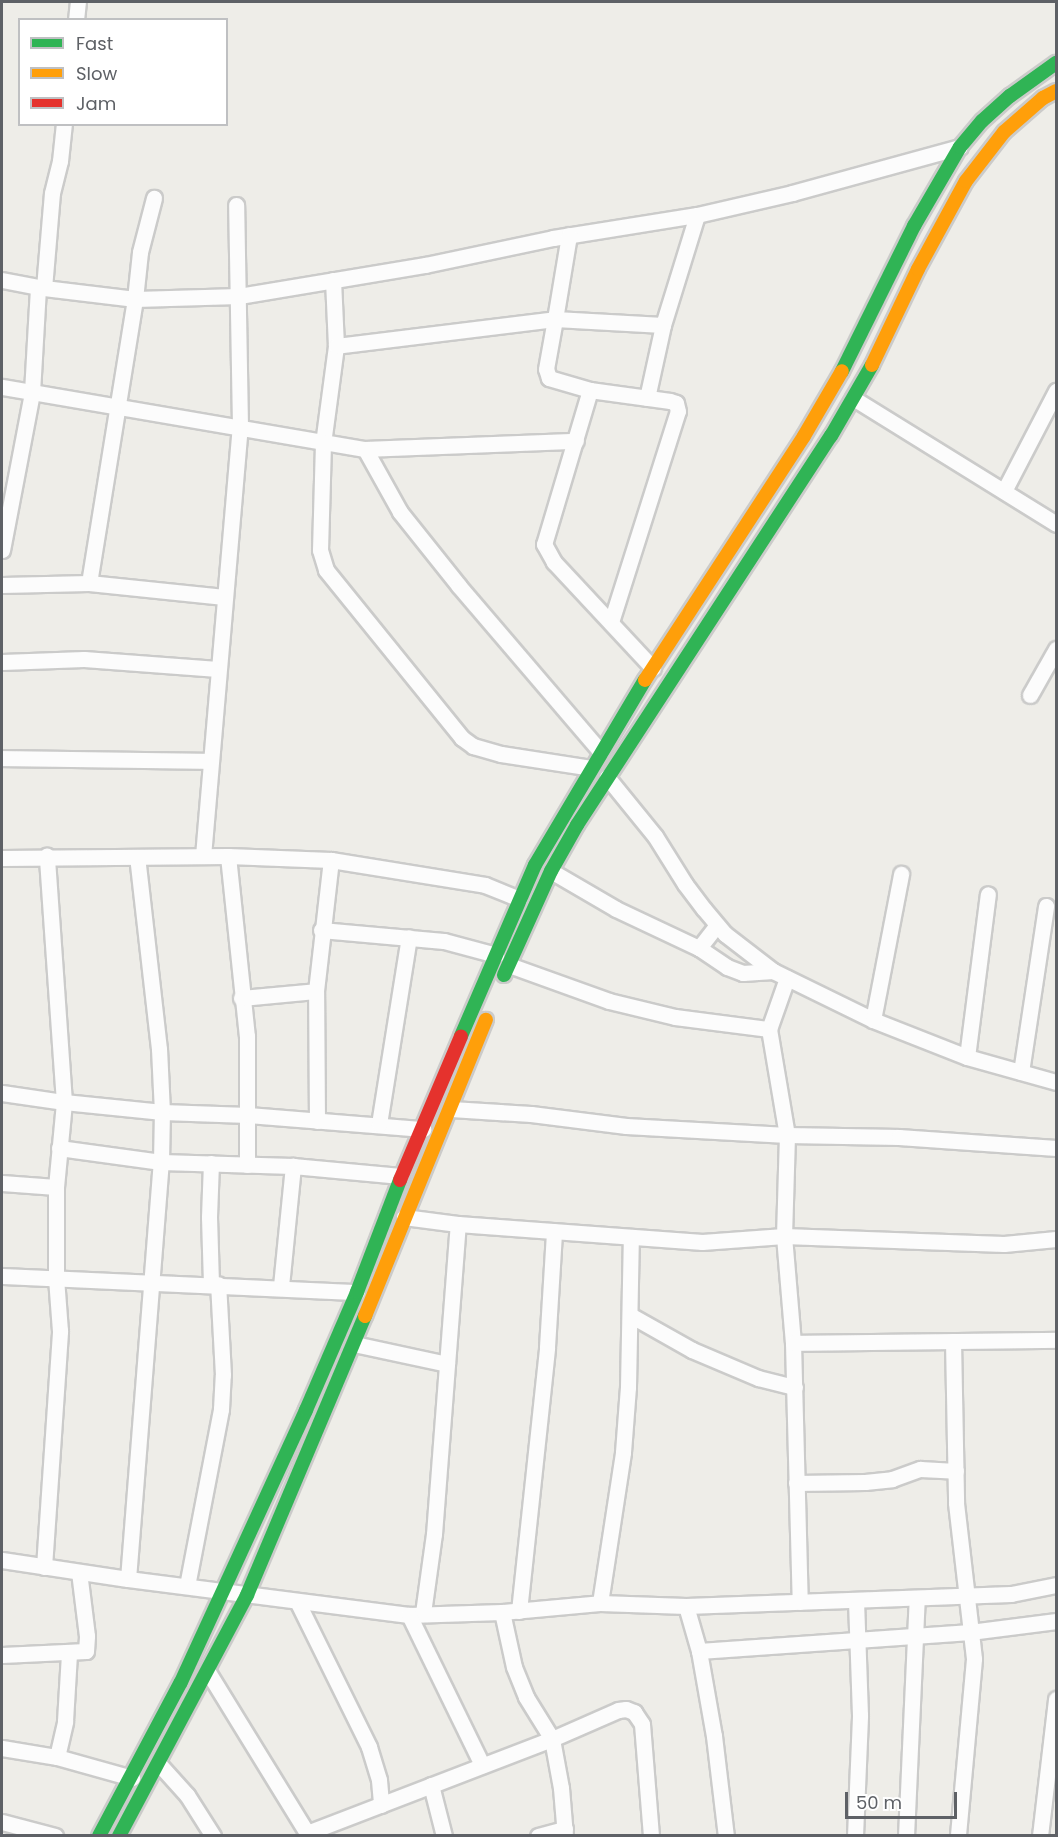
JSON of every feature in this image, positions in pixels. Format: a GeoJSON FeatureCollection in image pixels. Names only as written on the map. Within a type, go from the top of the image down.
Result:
{"type":"FeatureCollection","features":[{"type":"Feature","properties":{"kind":"main road"},"geometry":{"type":"LineString","coordinates":[[119,1836],[247,1595],[354,1344],[495,998],[519,899],[535,865],[591,768],[653,668],[804,436],[849,358],[914,226],[960,147],[1010,96],[1056,63]]}},
{"type":"Feature","properties":{"kind":"main road"},"geometry":{"type":"LineString","coordinates":[[99,1836],[132,1778],[225,1591],[357,1292],[401,1176],[503,960],[550,871],[607,777],[792,498],[853,399],[881,350],[918,269],[966,181],[1004,132],[1043,98],[1056,91]]}},
{"type":"Feature","properties":{"kind":"street"},"geometry":{"type":"LineString","coordinates":[[76,18],[78,2]]}},
{"type":"Feature","properties":{"kind":"street"},"geometry":{"type":"LineString","coordinates":[[2,550],[32,392],[40,288],[52,193],[60,161],[64,126]]}},
{"type":"Feature","properties":{"kind":"street"},"geometry":{"type":"LineString","coordinates":[[2,280],[40,288],[135,299],[239,296],[568,235],[697,215],[792,193],[960,147]]}},
{"type":"Feature","properties":{"kind":"street"},"geometry":{"type":"LineString","coordinates":[[89,583],[115,406],[135,299],[140,252],[154,198]]}},
{"type":"Feature","properties":{"kind":"street"},"geometry":{"type":"LineString","coordinates":[[202,856],[240,426],[236,205]]}},
{"type":"Feature","properties":{"kind":"street"},"geometry":{"type":"LineString","coordinates":[[647,398],[663,325],[697,215]]}},
{"type":"Feature","properties":{"kind":"street"},"geometry":{"type":"LineString","coordinates":[[568,235],[547,375],[554,381],[590,390],[676,403],[678,411],[611,622]]}},
{"type":"Feature","properties":{"kind":"street"},"geometry":{"type":"LineString","coordinates":[[333,280],[336,346],[323,443],[320,550],[326,570],[462,738],[473,746],[501,754],[591,768]]}},
{"type":"Feature","properties":{"kind":"street"},"geometry":{"type":"LineString","coordinates":[[336,346],[555,319],[663,325]]}},
{"type":"Feature","properties":{"kind":"street"},"geometry":{"type":"LineString","coordinates":[[2,387],[364,449],[576,441]]}},
{"type":"Feature","properties":{"kind":"street"},"geometry":{"type":"LineString","coordinates":[[590,390],[544,544],[555,562],[653,668]]}},
{"type":"Feature","properties":{"kind":"street"},"geometry":{"type":"LineString","coordinates":[[1004,491],[1056,392]]}},
{"type":"Feature","properties":{"kind":"street"},"geometry":{"type":"LineString","coordinates":[[853,399],[1056,524]]}},
{"type":"Feature","properties":{"kind":"street"},"geometry":{"type":"LineString","coordinates":[[364,449],[400,512],[459,586],[601,752]]}},
{"type":"Feature","properties":{"kind":"street"},"geometry":{"type":"LineString","coordinates":[[2,585],[89,583],[224,597]]}},
{"type":"Feature","properties":{"kind":"street"},"geometry":{"type":"LineString","coordinates":[[1030,695],[1056,649]]}},
{"type":"Feature","properties":{"kind":"street"},"geometry":{"type":"LineString","coordinates":[[2,663],[84,659],[218,669]]}},
{"type":"Feature","properties":{"kind":"street"},"geometry":{"type":"LineString","coordinates":[[2,758],[210,761]]}},
{"type":"Feature","properties":{"kind":"street"},"geometry":{"type":"LineString","coordinates":[[607,777],[655,836],[684,884],[717,925],[780,975],[873,1020],[967,1057],[1056,1082]]}},
{"type":"Feature","properties":{"kind":"street"},"geometry":{"type":"LineString","coordinates":[[44,1567],[60,1331],[56,1278],[56,1187],[64,1102],[47,856]]}},
{"type":"Feature","properties":{"kind":"street"},"geometry":{"type":"LineString","coordinates":[[228,856],[241,998],[247,1036],[247,1165]]}},
{"type":"Feature","properties":{"kind":"street"},"geometry":{"type":"LineString","coordinates":[[2,858],[228,856],[330,860],[485,885],[519,899]]}},
{"type":"Feature","properties":{"kind":"street"},"geometry":{"type":"LineString","coordinates":[[128,1579],[161,1162],[162,1112],[159,1049],[137,857]]}},
{"type":"Feature","properties":{"kind":"street"},"geometry":{"type":"LineString","coordinates":[[317,1121],[316,991],[330,860]]}},
{"type":"Feature","properties":{"kind":"street"},"geometry":{"type":"LineString","coordinates":[[550,871],[616,909],[699,948],[728,967],[743,973],[780,975]]}},
{"type":"Feature","properties":{"kind":"street"},"geometry":{"type":"LineString","coordinates":[[873,1020],[901,874]]}},
{"type":"Feature","properties":{"kind":"street"},"geometry":{"type":"LineString","coordinates":[[967,1057],[988,894]]}},
{"type":"Feature","properties":{"kind":"street"},"geometry":{"type":"LineString","coordinates":[[1021,1072],[1046,906]]}},
{"type":"Feature","properties":{"kind":"street"},"geometry":{"type":"LineString","coordinates":[[699,948],[717,925]]}},
{"type":"Feature","properties":{"kind":"street"},"geometry":{"type":"LineString","coordinates":[[321,930],[444,941],[503,960],[609,1001],[675,1017],[769,1029]]}},
{"type":"Feature","properties":{"kind":"street"},"geometry":{"type":"LineString","coordinates":[[380,1124],[409,937]]}},
{"type":"Feature","properties":{"kind":"street"},"geometry":{"type":"LineString","coordinates":[[780,975],[769,1029],[787,1135],[784,1236],[795,1387],[800,1602]]}},
{"type":"Feature","properties":{"kind":"street"},"geometry":{"type":"LineString","coordinates":[[241,998],[316,991]]}},
{"type":"Feature","properties":{"kind":"street"},"geometry":{"type":"LineString","coordinates":[[2,1093],[162,1112],[248,1115],[423,1129]]}},
{"type":"Feature","properties":{"kind":"street"},"geometry":{"type":"LineString","coordinates":[[451,1109],[531,1114],[626,1126],[787,1135],[899,1137],[1056,1148]]}},
{"type":"Feature","properties":{"kind":"street"},"geometry":{"type":"LineString","coordinates":[[59,1148],[161,1162],[292,1166],[401,1176]]}},
{"type":"Feature","properties":{"kind":"street"},"geometry":{"type":"LineString","coordinates":[[187,1586],[221,1410],[223,1375],[209,1217],[212,1163]]}},
{"type":"Feature","properties":{"kind":"street"},"geometry":{"type":"LineString","coordinates":[[281,1286],[292,1166]]}},
{"type":"Feature","properties":{"kind":"street"},"geometry":{"type":"LineString","coordinates":[[2,1183],[56,1187]]}},
{"type":"Feature","properties":{"kind":"street"},"geometry":{"type":"LineString","coordinates":[[404,1217],[458,1224],[702,1242],[784,1236],[1004,1244],[1056,1239]]}},
{"type":"Feature","properties":{"kind":"street"},"geometry":{"type":"LineString","coordinates":[[458,1224],[434,1534],[416,1614],[482,1765]]}},
{"type":"Feature","properties":{"kind":"street"},"geometry":{"type":"LineString","coordinates":[[519,1611],[547,1347],[554,1231]]}},
{"type":"Feature","properties":{"kind":"street"},"geometry":{"type":"LineString","coordinates":[[600,1603],[623,1452],[630,1315],[631,1237]]}},
{"type":"Feature","properties":{"kind":"street"},"geometry":{"type":"LineString","coordinates":[[2,1276],[281,1286],[357,1292]]}},
{"type":"Feature","properties":{"kind":"street"},"geometry":{"type":"LineString","coordinates":[[630,1315],[692,1350],[758,1378],[795,1387]]}},
{"type":"Feature","properties":{"kind":"street"},"geometry":{"type":"LineString","coordinates":[[793,1343],[1056,1340]]}},
{"type":"Feature","properties":{"kind":"street"},"geometry":{"type":"LineString","coordinates":[[953,1341],[956,1471],[965,1596],[974,1659],[958,1836]]}},
{"type":"Feature","properties":{"kind":"street"},"geometry":{"type":"LineString","coordinates":[[354,1344],[447,1364]]}},
{"type":"Feature","properties":{"kind":"street"},"geometry":{"type":"LineString","coordinates":[[796,1483],[865,1482],[892,1479],[921,1469],[956,1471]]}},
{"type":"Feature","properties":{"kind":"street"},"geometry":{"type":"LineString","coordinates":[[2,1560],[247,1595],[416,1614],[519,1611],[600,1603],[686,1606],[1011,1594],[1056,1585]]}},
{"type":"Feature","properties":{"kind":"street"},"geometry":{"type":"LineString","coordinates":[[2,1655],[83,1653],[88,1645],[79,1572]]}},
{"type":"Feature","properties":{"kind":"street"},"geometry":{"type":"LineString","coordinates":[[906,1836],[917,1598]]}},
{"type":"Feature","properties":{"kind":"street"},"geometry":{"type":"LineString","coordinates":[[855,1836],[860,1715],[856,1600]]}},
{"type":"Feature","properties":{"kind":"street"},"geometry":{"type":"LineString","coordinates":[[297,1601],[369,1747],[379,1780],[381,1805]]}},
{"type":"Feature","properties":{"kind":"street"},"geometry":{"type":"LineString","coordinates":[[686,1606],[699,1651],[714,1736],[726,1836]]}},
{"type":"Feature","properties":{"kind":"street"},"geometry":{"type":"LineString","coordinates":[[502,1612],[514,1667],[526,1697],[552,1739],[561,1788],[565,1832],[538,1836]]}},
{"type":"Feature","properties":{"kind":"street"},"geometry":{"type":"LineString","coordinates":[[699,1651],[970,1632],[1056,1621]]}},
{"type":"Feature","properties":{"kind":"street"},"geometry":{"type":"LineString","coordinates":[[57,1757],[65,1721],[69,1653]]}},
{"type":"Feature","properties":{"kind":"street"},"geometry":{"type":"LineString","coordinates":[[208,1672],[307,1833],[322,1831],[381,1805],[626,1708],[634,1712],[642,1724],[651,1836]]}},
{"type":"Feature","properties":{"kind":"street"},"geometry":{"type":"LineString","coordinates":[[1040,1836],[1056,1699]]}},
{"type":"Feature","properties":{"kind":"street"},"geometry":{"type":"LineString","coordinates":[[2,1748],[57,1757],[132,1778]]}},
{"type":"Feature","properties":{"kind":"street"},"geometry":{"type":"LineString","coordinates":[[159,1764],[187,1795],[213,1836]]}},
{"type":"Feature","properties":{"kind":"street"},"geometry":{"type":"LineString","coordinates":[[431,1785],[444,1836]]}},
{"type":"Feature","properties":{"kind":"street"},"geometry":{"type":"LineString","coordinates":[[2,1822],[55,1836]]}},
{"type":"Feature","properties":{"kind":"traffic: fast"},"geometry":{"type":"LineString","coordinates":[[842,371],[914,226],[960,147],[982,121],[1010,96],[1056,63]]}},
{"type":"Feature","properties":{"kind":"traffic: fast"},"geometry":{"type":"LineString","coordinates":[[504,975],[551,871],[577,825],[831,436],[872,365]]}},
{"type":"Feature","properties":{"kind":"traffic: fast"},"geometry":{"type":"LineString","coordinates":[[461,1036],[535,865],[645,680]]}},
{"type":"Feature","properties":{"kind":"traffic: fast"},"geometry":{"type":"LineString","coordinates":[[99,1836],[181,1682],[306,1410],[357,1292],[400,1180]]}},
{"type":"Feature","properties":{"kind":"traffic: fast"},"geometry":{"type":"LineString","coordinates":[[119,1836],[247,1595],[365,1316]]}},
{"type":"Feature","properties":{"kind":"traffic: slow"},"geometry":{"type":"LineString","coordinates":[[872,365],[918,269],[966,181],[1004,132],[1043,98],[1056,91]]}},
{"type":"Feature","properties":{"kind":"traffic: slow"},"geometry":{"type":"LineString","coordinates":[[645,680],[804,436],[842,371]]}},
{"type":"Feature","properties":{"kind":"traffic: slow"},"geometry":{"type":"LineString","coordinates":[[365,1316],[486,1020]]}},
{"type":"Feature","properties":{"kind":"traffic: jam"},"geometry":{"type":"LineString","coordinates":[[400,1180],[461,1036]]}}]}
